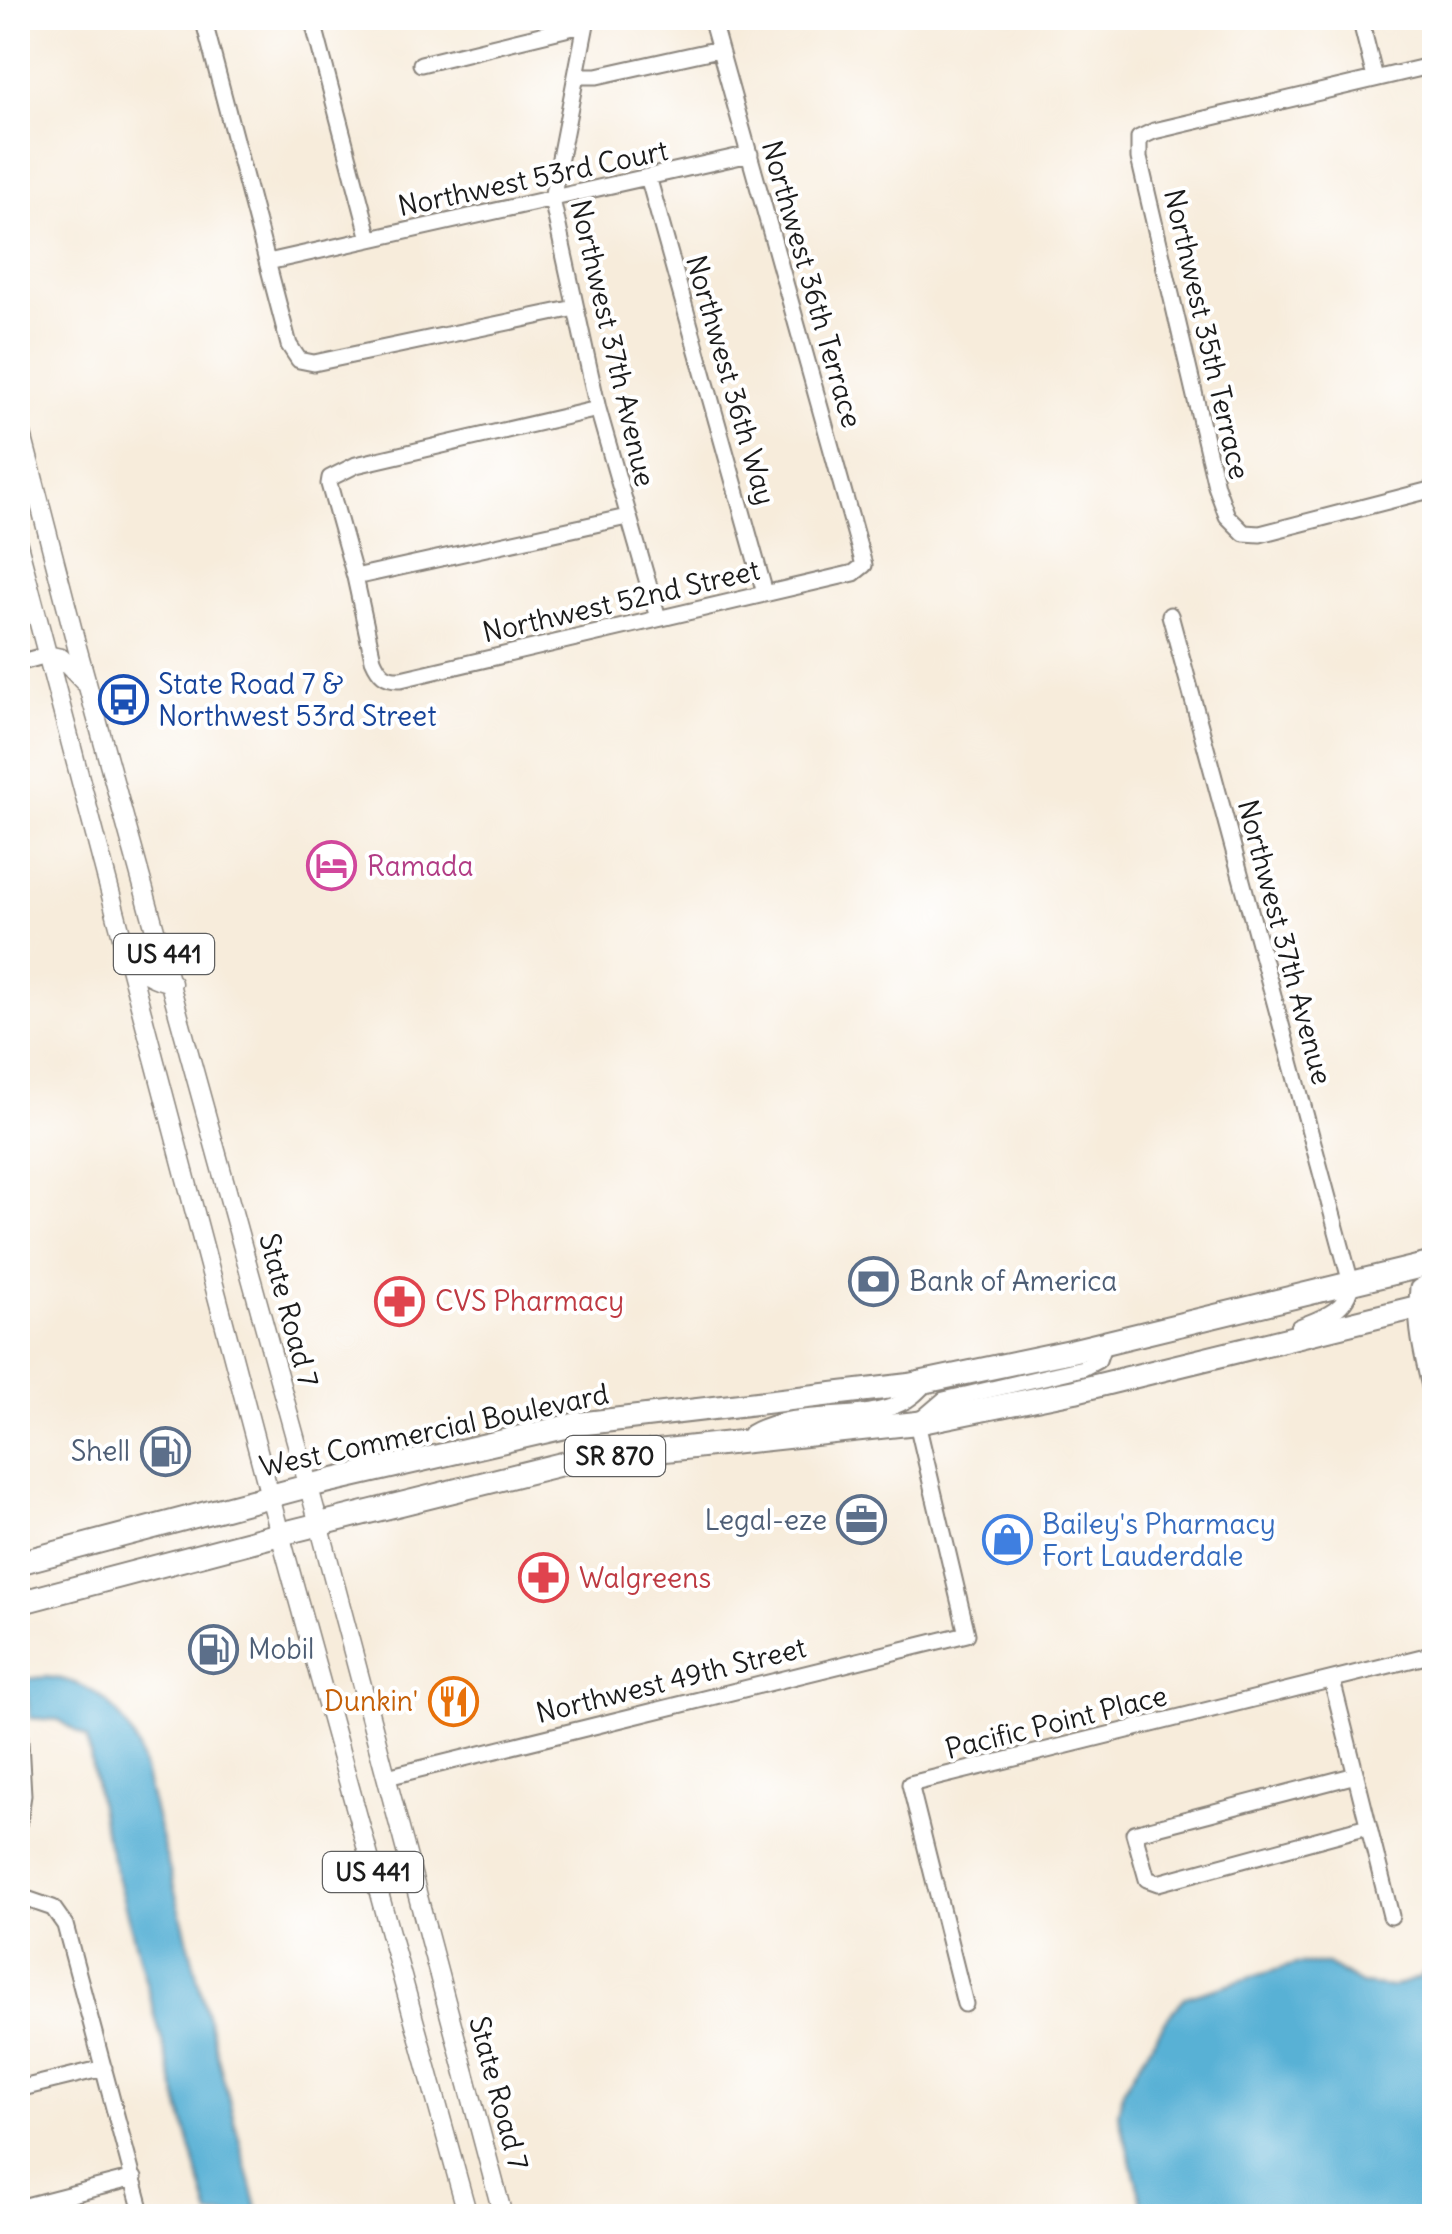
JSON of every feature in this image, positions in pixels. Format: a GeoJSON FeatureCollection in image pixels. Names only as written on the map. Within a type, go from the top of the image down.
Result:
{"type":"FeatureCollection","features":[{"type":"Feature","properties":{"kind":"highway","name":"West Commercial Boulevard"},"geometry":{"type":"LineString","coordinates":[[18,1563],[308,1486],[578,1424],[928,1381],[1434,1263]]}},
{"type":"Feature","properties":{"kind":"highway","name":"West Commercial Boulevard"},"geometry":{"type":"LineString","coordinates":[[18,1603],[582,1460],[917,1423],[1075,1390],[1425,1305]]}},
{"type":"Feature","properties":{"kind":"main road","name":"State Road 7"},"geometry":{"type":"LineString","coordinates":[[18,420],[503,2216]]}},
{"type":"Feature","properties":{"kind":"main road","name":"US 441"},"geometry":{"type":"LineString","coordinates":[[18,544],[280,1534],[468,2216]]}},
{"type":"Feature","properties":{"kind":"main road"},"geometry":{"type":"LineString","coordinates":[[32,603],[50,628],[77,647]]}},
{"type":"Feature","properties":{"kind":"main road"},"geometry":{"type":"LineString","coordinates":[[47,655],[61,658],[74,668],[90,691]]}},
{"type":"Feature","properties":{"kind":"main road"},"geometry":{"type":"LineString","coordinates":[[124,949],[142,972],[154,980],[172,982]]}},
{"type":"Feature","properties":{"kind":"street"},"geometry":{"type":"LineString","coordinates":[[203,18],[289,345],[299,360],[314,363],[574,308]]}},
{"type":"Feature","properties":{"kind":"street"},"geometry":{"type":"LineString","coordinates":[[312,18],[370,239]]}},
{"type":"Feature","properties":{"kind":"street","name":"Northwest 36th Terrace"},"geometry":{"type":"LineString","coordinates":[[711,18],[864,565]]}},
{"type":"Feature","properties":{"kind":"street"},"geometry":{"type":"LineString","coordinates":[[1360,18],[1375,78],[1434,65]]}},
{"type":"Feature","properties":{"kind":"street"},"geometry":{"type":"LineString","coordinates":[[421,64],[585,21]]}},
{"type":"Feature","properties":{"kind":"street","name":"Northwest 37th Avenue"},"geometry":{"type":"LineString","coordinates":[[585,21],[552,198],[598,409],[658,618]]}},
{"type":"Feature","properties":{"kind":"street"},"geometry":{"type":"LineString","coordinates":[[576,76],[597,76],[719,49]]}},
{"type":"Feature","properties":{"kind":"street","name":"Northwest 35th Terrace"},"geometry":{"type":"LineString","coordinates":[[1375,78],[1154,131],[1139,138],[1139,158],[1216,486],[1227,516],[1244,533],[1260,534],[1434,490]]}},
{"type":"Feature","properties":{"kind":"street","name":"Northwest 53rd Court"},"geometry":{"type":"LineString","coordinates":[[268,262],[649,180],[750,154]]}},
{"type":"Feature","properties":{"kind":"street","name":"Northwest 36th Way"},"geometry":{"type":"LineString","coordinates":[[649,180],[765,593]]}},
{"type":"Feature","properties":{"kind":"street"},"geometry":{"type":"LineString","coordinates":[[598,409],[356,465],[330,478],[329,484],[355,577],[627,516]]}},
{"type":"Feature","properties":{"kind":"street","name":"Northwest 52nd Street"},"geometry":{"type":"LineString","coordinates":[[355,577],[373,659],[386,678],[401,679],[854,574],[864,565]]}},
{"type":"Feature","properties":{"kind":"street","name":"Northwest 37th Avenue"},"geometry":{"type":"LineString","coordinates":[[1170,614],[1351,1283]]}},
{"type":"Feature","properties":{"kind":"street"},"geometry":{"type":"LineString","coordinates":[[18,663],[47,655]]}},
{"type":"Feature","properties":{"kind":"street"},"geometry":{"type":"LineString","coordinates":[[1434,1278],[1418,1288],[1425,1305],[1420,1344],[1434,1403]]}},
{"type":"Feature","properties":{"kind":"street","name":"West Commercial Boulevard"},"geometry":{"type":"LineString","coordinates":[[1274,1342],[1336,1310],[1350,1295],[1351,1283]]}},
{"type":"Feature","properties":{"kind":"street","name":"West Commercial Boulevard"},"geometry":{"type":"LineString","coordinates":[[917,1423],[944,1400],[1083,1368],[1098,1360],[1104,1343]]}},
{"type":"Feature","properties":{"kind":"street","name":"West Commercial Boulevard"},"geometry":{"type":"LineString","coordinates":[[751,1442],[751,1433],[781,1422],[898,1406],[928,1381]]}},
{"type":"Feature","properties":{"kind":"street","name":"Northwest 49th Street"},"geometry":{"type":"LineString","coordinates":[[387,1777],[967,1634],[917,1423]]}},
{"type":"Feature","properties":{"kind":"street","name":"Pacific Point Place"},"geometry":{"type":"LineString","coordinates":[[966,2004],[910,1784],[1434,1654]]}},
{"type":"Feature","properties":{"kind":"street"},"geometry":{"type":"LineString","coordinates":[[1332,1680],[1391,1916]]}},
{"type":"Feature","properties":{"kind":"street"},"geometry":{"type":"LineString","coordinates":[[18,1706],[18,1828]]}},
{"type":"Feature","properties":{"kind":"street"},"geometry":{"type":"LineString","coordinates":[[1356,1775],[1134,1833],[1147,1879],[1158,1883],[1368,1826]]}},
{"type":"Feature","properties":{"kind":"street"},"geometry":{"type":"LineString","coordinates":[[18,1896],[54,1908],[65,1926],[143,2216]]}},
{"type":"Feature","properties":{"kind":"street"},"geometry":{"type":"LineString","coordinates":[[18,2089],[104,2068]]}},
{"type":"Feature","properties":{"kind":"street"},"geometry":{"type":"LineString","coordinates":[[18,2208],[134,2178]]}},
{"type":"Feature","properties":{"kind":"water"},"geometry":{"type":"Polygon","coordinates":[[[46,1677],[77,1684],[102,1698],[122,1720],[138,1748],[259,2216],[210,2216],[102,1822],[87,1738],[59,1720],[30,1718],[25,1679],[46,1677]]]}},
{"type":"Feature","properties":{"kind":"water"},"geometry":{"type":"Polygon","coordinates":[[[1434,1961],[1434,2216],[1146,2216],[1118,2114],[1123,2090],[1170,2014],[1185,1997],[1296,1964],[1327,1964],[1361,1984],[1391,1987],[1419,1978],[1434,1961]]]}},
{"type":"Feature","properties":{"kind":"place","name":"State Road 7 & Northwest 53rd Street"},"geometry":{"type":"Point","coordinates":[123,700]}},
{"type":"Feature","properties":{"kind":"place","name":"Ramada"},"geometry":{"type":"Point","coordinates":[332,866]}},
{"type":"Feature","properties":{"kind":"place","name":"Bank of America"},"geometry":{"type":"Point","coordinates":[874,1281]}},
{"type":"Feature","properties":{"kind":"place","name":"CVS Pharmacy"},"geometry":{"type":"Point","coordinates":[400,1301]}},
{"type":"Feature","properties":{"kind":"place","name":"Shell"},"geometry":{"type":"Point","coordinates":[165,1451]}},
{"type":"Feature","properties":{"kind":"place","name":"Legal-eze"},"geometry":{"type":"Point","coordinates":[862,1520]}},
{"type":"Feature","properties":{"kind":"place","name":"Bailey's Pharmacy Fort Lauderdale"},"geometry":{"type":"Point","coordinates":[1007,1540]}},
{"type":"Feature","properties":{"kind":"place","name":"Walgreens"},"geometry":{"type":"Point","coordinates":[544,1578]}},
{"type":"Feature","properties":{"kind":"place","name":"Mobil"},"geometry":{"type":"Point","coordinates":[213,1649]}},
{"type":"Feature","properties":{"kind":"place","name":"Dunkin'"},"geometry":{"type":"Point","coordinates":[453,1701]}}]}
